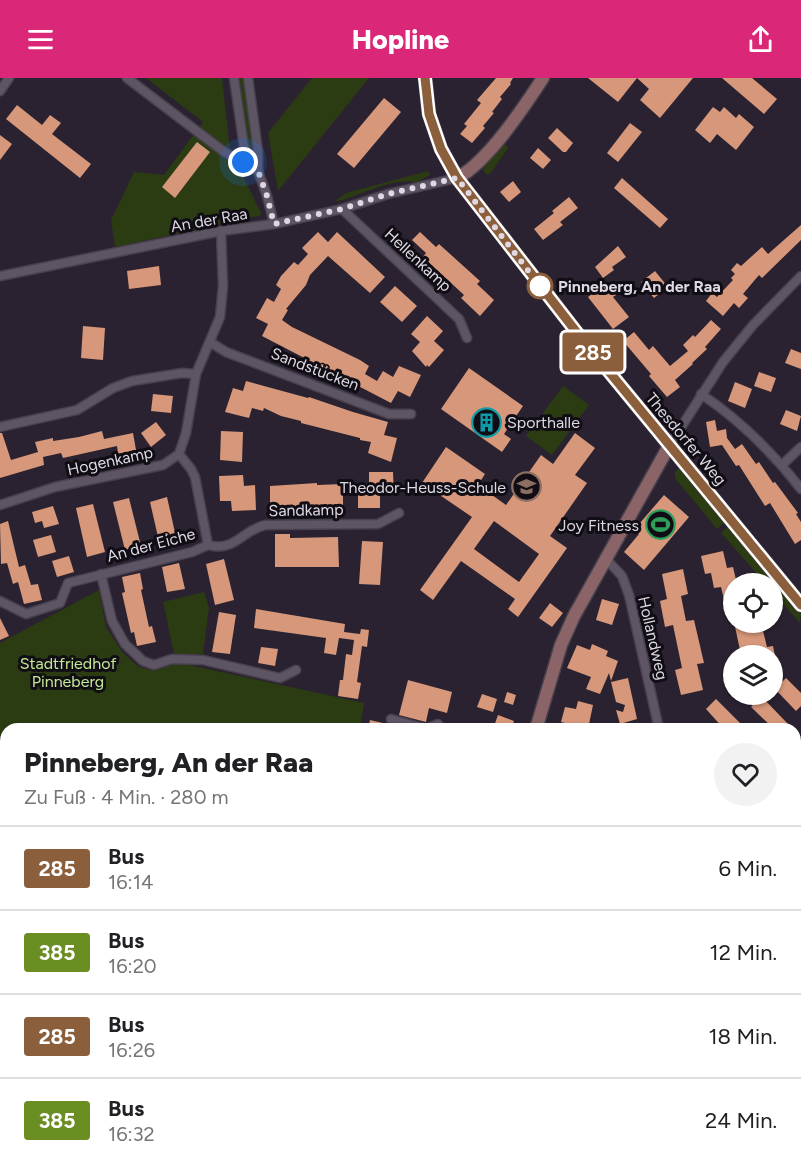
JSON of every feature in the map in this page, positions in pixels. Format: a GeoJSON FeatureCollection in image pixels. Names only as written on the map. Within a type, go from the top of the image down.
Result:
{"type":"FeatureCollection","features":[{"type":"Feature","properties":{"kind":"street"},"geometry":{"type":"LineString","coordinates":[[0,91],[9,78]]}},
{"type":"Feature","properties":{"kind":"street"},"geometry":{"type":"LineString","coordinates":[[127,78],[223,151],[258,171]]}},
{"type":"Feature","properties":{"kind":"street"},"geometry":{"type":"LineString","coordinates":[[234,78],[244,147],[258,171],[274,224]]}},
{"type":"Feature","properties":{"kind":"street"},"geometry":{"type":"LineString","coordinates":[[248,78],[258,151],[258,171]]}},
{"type":"Feature","properties":{"kind":"street","name":"Thesdorfer Weg"},"geometry":{"type":"LineString","coordinates":[[425,78],[429,114],[446,160],[457,178],[669,446],[801,605]]}},
{"type":"Feature","properties":{"kind":"street"},"geometry":{"type":"LineString","coordinates":[[457,178],[475,167],[543,78]]}},
{"type":"Feature","properties":{"kind":"street","name":"An der Raa"},"geometry":{"type":"LineString","coordinates":[[0,276],[221,231],[274,224],[342,209],[388,194],[457,178]]}},
{"type":"Feature","properties":{"kind":"street","name":"Hellenkamp"},"geometry":{"type":"LineString","coordinates":[[342,209],[459,319],[467,338]]}},
{"type":"Feature","properties":{"kind":"street"},"geometry":{"type":"LineString","coordinates":[[208,545],[195,477],[179,454],[186,432],[196,374],[220,317],[223,296],[221,231]]}},
{"type":"Feature","properties":{"kind":"street"},"geometry":{"type":"LineString","coordinates":[[538,723],[561,645],[574,616],[669,446],[723,362],[753,325],[801,276]]}},
{"type":"Feature","properties":{"kind":"street","name":"Sandstücken"},"geometry":{"type":"LineString","coordinates":[[210,342],[226,352],[389,414],[411,414]]}},
{"type":"Feature","properties":{"kind":"street"},"geometry":{"type":"LineString","coordinates":[[0,427],[77,410],[113,388],[132,381],[182,373],[196,374]]}},
{"type":"Feature","properties":{"kind":"street"},"geometry":{"type":"LineString","coordinates":[[701,394],[741,423],[782,465],[801,489]]}},
{"type":"Feature","properties":{"kind":"street"},"geometry":{"type":"LineString","coordinates":[[782,465],[801,447]]}},
{"type":"Feature","properties":{"kind":"street","name":"Hogenkamp"},"geometry":{"type":"LineString","coordinates":[[0,505],[55,487],[163,465],[179,454]]}},
{"type":"Feature","properties":{"kind":"street","name":"Sandkamp"},"geometry":{"type":"LineString","coordinates":[[208,545],[219,548],[227,547],[253,528],[265,525],[378,524],[399,513]]}},
{"type":"Feature","properties":{"kind":"street","name":"An der Eiche"},"geometry":{"type":"LineString","coordinates":[[0,601],[26,614],[60,603],[68,583],[192,552],[208,545]]}},
{"type":"Feature","properties":{"kind":"street","name":"Hollandweg"},"geometry":{"type":"LineString","coordinates":[[606,559],[622,576],[629,595],[658,723]]}},
{"type":"Feature","properties":{"kind":"street","name":"An der Eiche"},"geometry":{"type":"LineString","coordinates":[[101,574],[112,621],[125,644],[143,662],[154,665],[172,659],[203,660],[280,678],[297,670]]}},
{"type":"Feature","properties":{"kind":"street"},"geometry":{"type":"LineString","coordinates":[[392,719],[406,723]]}},
{"type":"Feature","properties":{"kind":"green space"},"geometry":{"type":"Polygon","coordinates":[[[146,78],[222,78],[230,150],[262,215],[115,247],[111,220],[134,172],[164,175],[203,122],[146,78]]]}},
{"type":"Feature","properties":{"kind":"green space"},"geometry":{"type":"Polygon","coordinates":[[[237,78],[245,78],[254,145],[250,150],[247,149],[237,78]]]}},
{"type":"Feature","properties":{"kind":"green space"},"geometry":{"type":"Polygon","coordinates":[[[312,78],[369,78],[278,191],[268,133],[312,78]]]}},
{"type":"Feature","properties":{"kind":"green space"},"geometry":{"type":"Polygon","coordinates":[[[505,144],[508,148],[490,174],[486,175],[483,169],[501,145],[505,144]]]}},
{"type":"Feature","properties":{"kind":"green space"},"geometry":{"type":"Polygon","coordinates":[[[428,171],[430,175],[417,182],[396,182],[334,202],[346,193],[428,171]]]}},
{"type":"Feature","properties":{"kind":"green space"},"geometry":{"type":"Polygon","coordinates":[[[563,386],[589,405],[552,455],[526,436],[563,386]]]}},
{"type":"Feature","properties":{"kind":"green space"},"geometry":{"type":"Polygon","coordinates":[[[680,467],[727,520],[717,529],[675,478],[675,472],[680,467]]]}},
{"type":"Feature","properties":{"kind":"green space"},"geometry":{"type":"Polygon","coordinates":[[[730,524],[769,573],[756,573],[721,533],[730,524]]]}},
{"type":"Feature","properties":{"kind":"green space","name":"Stadtfriedhof Pinneberg"},"geometry":{"type":"Polygon","coordinates":[[[99,590],[106,627],[123,653],[139,667],[155,671],[174,664],[189,665],[364,703],[361,723],[0,723],[0,643],[99,590]]]}},
{"type":"Feature","properties":{"kind":"green space"},"geometry":{"type":"Polygon","coordinates":[[[783,590],[801,613],[800,623],[783,603],[783,590]]]}},
{"type":"Feature","properties":{"kind":"green space"},"geometry":{"type":"Polygon","coordinates":[[[204,592],[209,608],[203,654],[174,654],[163,602],[204,592]]]}},
{"type":"Feature","properties":{"kind":"building"},"geometry":{"type":"Polygon","coordinates":[[[496,78],[513,78],[500,97],[502,99],[492,112],[494,113],[483,126],[485,128],[472,143],[460,134],[467,126],[464,124],[481,103],[477,100],[496,78]]]}},
{"type":"Feature","properties":{"kind":"building"},"geometry":{"type":"Polygon","coordinates":[[[588,78],[637,78],[618,102],[588,78]]]}},
{"type":"Feature","properties":{"kind":"building"},"geometry":{"type":"Polygon","coordinates":[[[637,78],[693,78],[660,118],[640,100],[649,89],[637,78]]]}},
{"type":"Feature","properties":{"kind":"building"},"geometry":{"type":"Polygon","coordinates":[[[722,78],[752,78],[777,99],[764,114],[722,78]]]}},
{"type":"Feature","properties":{"kind":"building"},"geometry":{"type":"Polygon","coordinates":[[[384,98],[401,112],[354,168],[337,154],[384,98]]]}},
{"type":"Feature","properties":{"kind":"building"},"geometry":{"type":"Polygon","coordinates":[[[17,105],[42,125],[50,115],[61,123],[52,134],[91,164],[80,178],[6,119],[17,105]]]}},
{"type":"Feature","properties":{"kind":"building"},"geometry":{"type":"Polygon","coordinates":[[[713,107],[720,112],[724,107],[736,118],[739,114],[754,127],[736,150],[717,134],[710,143],[695,130],[713,107]]]}},
{"type":"Feature","properties":{"kind":"building"},"geometry":{"type":"Polygon","coordinates":[[[630,123],[642,132],[618,162],[607,153],[630,123]]]}},
{"type":"Feature","properties":{"kind":"building"},"geometry":{"type":"Polygon","coordinates":[[[557,128],[573,143],[566,152],[563,152],[548,138],[557,128]]]}},
{"type":"Feature","properties":{"kind":"building"},"geometry":{"type":"Polygon","coordinates":[[[0,135],[12,144],[0,160],[0,135]]]}},
{"type":"Feature","properties":{"kind":"building"},"geometry":{"type":"Polygon","coordinates":[[[197,142],[210,152],[175,198],[162,187],[197,142]]]}},
{"type":"Feature","properties":{"kind":"building"},"geometry":{"type":"Polygon","coordinates":[[[538,148],[551,160],[543,169],[530,158],[538,148]]]}},
{"type":"Feature","properties":{"kind":"building"},"geometry":{"type":"Polygon","coordinates":[[[622,178],[668,219],[660,228],[614,188],[622,178]]]}},
{"type":"Feature","properties":{"kind":"building"},"geometry":{"type":"Polygon","coordinates":[[[513,181],[521,192],[509,202],[500,192],[513,181]]]}},
{"type":"Feature","properties":{"kind":"building"},"geometry":{"type":"Polygon","coordinates":[[[569,197],[578,208],[560,222],[563,225],[543,240],[534,229],[569,197]]]}},
{"type":"Feature","properties":{"kind":"building"},"geometry":{"type":"Polygon","coordinates":[[[801,225],[801,240],[762,278],[759,275],[743,294],[748,298],[739,308],[734,303],[723,316],[706,301],[712,293],[717,297],[733,280],[731,278],[735,274],[731,270],[737,263],[741,266],[762,247],[768,254],[801,225]]]}},
{"type":"Feature","properties":{"kind":"building"},"geometry":{"type":"Polygon","coordinates":[[[318,232],[328,242],[337,232],[385,277],[370,293],[328,256],[310,275],[306,285],[286,309],[288,310],[282,320],[360,360],[369,366],[365,374],[377,381],[383,371],[393,377],[399,366],[421,375],[410,397],[398,391],[391,403],[262,336],[268,324],[256,318],[267,298],[274,302],[281,289],[276,285],[281,276],[294,262],[298,265],[308,254],[302,248],[318,232]]]}},
{"type":"Feature","properties":{"kind":"building"},"geometry":{"type":"Polygon","coordinates":[[[420,232],[436,247],[439,244],[480,281],[477,284],[494,300],[480,316],[461,298],[464,295],[423,257],[426,253],[412,240],[420,232]]]}},
{"type":"Feature","properties":{"kind":"building"},"geometry":{"type":"Polygon","coordinates":[[[618,246],[626,257],[612,267],[614,270],[603,278],[595,267],[618,246]]]}},
{"type":"Feature","properties":{"kind":"building"},"geometry":{"type":"Polygon","coordinates":[[[159,266],[161,285],[129,289],[127,271],[159,266]]]}},
{"type":"Feature","properties":{"kind":"building"},"geometry":{"type":"Polygon","coordinates":[[[655,271],[668,287],[654,298],[641,282],[655,271]]]}},
{"type":"Feature","properties":{"kind":"building"},"geometry":{"type":"Polygon","coordinates":[[[606,283],[616,295],[613,297],[629,317],[613,329],[588,297],[606,283]]]}},
{"type":"Feature","properties":{"kind":"building"},"geometry":{"type":"Polygon","coordinates":[[[395,286],[417,306],[402,322],[380,302],[395,286]]]}},
{"type":"Feature","properties":{"kind":"building"},"geometry":{"type":"Polygon","coordinates":[[[427,316],[443,331],[434,341],[444,350],[429,367],[427,365],[426,367],[412,351],[420,342],[411,334],[427,316]]]}},
{"type":"Feature","properties":{"kind":"building"},"geometry":{"type":"Polygon","coordinates":[[[711,320],[721,329],[705,347],[707,349],[675,380],[680,387],[667,397],[623,341],[634,332],[649,350],[653,346],[670,366],[688,351],[683,345],[693,335],[695,337],[711,320]]]}},
{"type":"Feature","properties":{"kind":"building"},"geometry":{"type":"Polygon","coordinates":[[[83,326],[105,328],[103,360],[81,358],[83,326]]]}},
{"type":"Feature","properties":{"kind":"building"},"geometry":{"type":"Polygon","coordinates":[[[791,349],[801,353],[801,369],[785,363],[791,349]]]}},
{"type":"Feature","properties":{"kind":"building","name":"Sporthalle"},"geometry":{"type":"Polygon","coordinates":[[[469,368],[523,406],[504,434],[511,439],[502,452],[441,409],[469,368]]]}},
{"type":"Feature","properties":{"kind":"building"},"geometry":{"type":"Polygon","coordinates":[[[759,372],[776,378],[771,392],[754,386],[759,372]]]}},
{"type":"Feature","properties":{"kind":"building"},"geometry":{"type":"Polygon","coordinates":[[[246,381],[309,397],[388,422],[384,435],[397,438],[391,462],[368,453],[371,442],[301,423],[301,421],[281,416],[264,408],[263,411],[252,408],[249,418],[225,412],[233,388],[243,391],[246,381]]]}},
{"type":"Feature","properties":{"kind":"building"},"geometry":{"type":"Polygon","coordinates":[[[735,382],[752,389],[745,408],[728,401],[735,382]]]}},
{"type":"Feature","properties":{"kind":"building"},"geometry":{"type":"Polygon","coordinates":[[[153,394],[173,396],[171,413],[151,411],[153,394]]]}},
{"type":"Feature","properties":{"kind":"building"},"geometry":{"type":"Polygon","coordinates":[[[786,410],[801,416],[797,431],[780,424],[786,410]]]}},
{"type":"Feature","properties":{"kind":"building"},"geometry":{"type":"Polygon","coordinates":[[[715,420],[717,431],[726,429],[727,438],[735,449],[742,444],[756,464],[759,462],[798,513],[796,514],[801,522],[801,540],[795,544],[770,503],[765,506],[739,465],[736,466],[722,445],[710,447],[706,422],[715,420]]]}},
{"type":"Feature","properties":{"kind":"building"},"geometry":{"type":"Polygon","coordinates":[[[156,422],[166,435],[151,447],[141,433],[156,422]]]}},
{"type":"Feature","properties":{"kind":"building"},"geometry":{"type":"Polygon","coordinates":[[[102,431],[104,439],[133,433],[136,450],[118,454],[117,446],[63,458],[61,453],[43,457],[44,465],[0,478],[0,433],[2,433],[11,460],[38,452],[35,442],[53,438],[53,441],[79,437],[102,431]]]}},
{"type":"Feature","properties":{"kind":"building"},"geometry":{"type":"Polygon","coordinates":[[[221,431],[243,432],[242,462],[220,460],[221,431]]]}},
{"type":"Feature","properties":{"kind":"building"},"geometry":{"type":"Polygon","coordinates":[[[575,433],[595,448],[575,475],[587,483],[550,536],[567,548],[518,617],[508,609],[515,599],[461,561],[433,600],[420,590],[472,517],[422,483],[446,447],[485,474],[478,485],[506,505],[541,455],[553,464],[575,433]],[[494,521],[474,549],[519,582],[539,554],[494,521]]]}},
{"type":"Feature","properties":{"kind":"building"},"geometry":{"type":"Polygon","coordinates":[[[369,472],[393,472],[394,494],[380,494],[380,508],[358,508],[358,484],[369,483],[369,472]]]}},
{"type":"Feature","properties":{"kind":"building"},"geometry":{"type":"Polygon","coordinates":[[[243,475],[244,486],[255,485],[256,510],[232,511],[231,501],[220,501],[219,476],[243,475]]]}},
{"type":"Feature","properties":{"kind":"building"},"geometry":{"type":"Polygon","coordinates":[[[317,483],[317,485],[343,484],[343,508],[317,509],[317,511],[270,510],[270,486],[317,483]]]}},
{"type":"Feature","properties":{"kind":"building","name":"Joy Fitness"},"geometry":{"type":"Polygon","coordinates":[[[664,495],[689,517],[644,570],[624,552],[639,534],[634,530],[664,495]]]}},
{"type":"Feature","properties":{"kind":"building"},"geometry":{"type":"Polygon","coordinates":[[[167,497],[178,546],[161,550],[150,502],[167,497]]]}},
{"type":"Feature","properties":{"kind":"building"},"geometry":{"type":"Polygon","coordinates":[[[129,498],[141,546],[125,550],[113,502],[129,498]]]}},
{"type":"Feature","properties":{"kind":"building"},"geometry":{"type":"Polygon","coordinates":[[[93,504],[105,552],[87,557],[76,508],[93,504]]]}},
{"type":"Feature","properties":{"kind":"building"},"geometry":{"type":"Polygon","coordinates":[[[53,506],[59,524],[44,528],[42,521],[35,523],[32,512],[53,506]]]}},
{"type":"Feature","properties":{"kind":"building"},"geometry":{"type":"Polygon","coordinates":[[[8,521],[19,567],[25,565],[31,585],[38,584],[42,600],[24,604],[18,582],[13,584],[7,563],[1,564],[0,524],[8,521]]]}},
{"type":"Feature","properties":{"kind":"building"},"geometry":{"type":"Polygon","coordinates":[[[275,534],[290,534],[290,538],[338,537],[339,567],[275,567],[275,534]]]}},
{"type":"Feature","properties":{"kind":"building"},"geometry":{"type":"Polygon","coordinates":[[[51,535],[56,552],[38,557],[33,540],[51,535]]]}},
{"type":"Feature","properties":{"kind":"building"},"geometry":{"type":"Polygon","coordinates":[[[362,541],[383,542],[380,585],[359,584],[362,541]]]}},
{"type":"Feature","properties":{"kind":"building"},"geometry":{"type":"Polygon","coordinates":[[[723,551],[727,568],[733,567],[734,573],[723,573],[723,595],[721,587],[714,588],[711,573],[705,574],[701,556],[723,551]]]}},
{"type":"Feature","properties":{"kind":"building"},"geometry":{"type":"Polygon","coordinates":[[[69,556],[74,572],[57,577],[52,561],[69,556]]]}},
{"type":"Feature","properties":{"kind":"building"},"geometry":{"type":"Polygon","coordinates":[[[224,559],[234,600],[215,605],[206,564],[224,559]]]}},
{"type":"Feature","properties":{"kind":"building"},"geometry":{"type":"Polygon","coordinates":[[[179,563],[185,589],[167,592],[162,567],[179,563]]]}},
{"type":"Feature","properties":{"kind":"building"},"geometry":{"type":"Polygon","coordinates":[[[683,569],[688,594],[681,596],[686,621],[694,620],[704,663],[697,664],[703,690],[681,695],[675,670],[682,668],[673,625],[665,627],[660,601],[667,599],[662,574],[683,569]]]}},
{"type":"Feature","properties":{"kind":"building"},"geometry":{"type":"Polygon","coordinates":[[[140,573],[143,589],[141,590],[149,627],[152,626],[156,642],[137,646],[134,632],[131,633],[122,593],[125,592],[122,577],[140,573]]]}},
{"type":"Feature","properties":{"kind":"building"},"geometry":{"type":"Polygon","coordinates":[[[602,599],[619,604],[612,625],[596,620],[602,599]]]}},
{"type":"Feature","properties":{"kind":"building"},"geometry":{"type":"Polygon","coordinates":[[[550,603],[563,613],[552,627],[539,618],[550,603]]]}},
{"type":"Feature","properties":{"kind":"building"},"geometry":{"type":"Polygon","coordinates":[[[256,609],[345,624],[344,632],[360,634],[361,629],[369,630],[367,647],[362,646],[357,682],[361,683],[358,699],[338,696],[340,680],[343,680],[346,654],[352,655],[354,640],[339,638],[336,655],[324,653],[326,638],[254,628],[256,609]]]}},
{"type":"Feature","properties":{"kind":"building"},"geometry":{"type":"Polygon","coordinates":[[[219,612],[236,615],[230,654],[212,652],[219,612]]]}},
{"type":"Feature","properties":{"kind":"building"},"geometry":{"type":"Polygon","coordinates":[[[0,618],[9,636],[0,640],[0,618]]]}},
{"type":"Feature","properties":{"kind":"building"},"geometry":{"type":"Polygon","coordinates":[[[736,633],[764,633],[766,645],[739,645],[736,633]]]}},
{"type":"Feature","properties":{"kind":"building"},"geometry":{"type":"Polygon","coordinates":[[[592,644],[608,651],[606,656],[618,661],[611,681],[609,673],[600,694],[586,689],[591,677],[567,668],[577,645],[590,650],[592,644]]]}},
{"type":"Feature","properties":{"kind":"building"},"geometry":{"type":"Polygon","coordinates":[[[261,647],[278,649],[275,666],[258,663],[261,647]]]}},
{"type":"Feature","properties":{"kind":"building"},"geometry":{"type":"Polygon","coordinates":[[[628,678],[637,719],[620,723],[616,710],[623,712],[625,705],[616,702],[611,682],[628,678]]]}},
{"type":"Feature","properties":{"kind":"building"},"geometry":{"type":"Polygon","coordinates":[[[786,678],[801,693],[801,706],[796,711],[783,697],[783,681],[786,678]]]}},
{"type":"Feature","properties":{"kind":"building"},"geometry":{"type":"Polygon","coordinates":[[[408,680],[452,692],[447,713],[429,708],[426,722],[399,715],[408,680]]]}},
{"type":"Feature","properties":{"kind":"building"},"geometry":{"type":"Polygon","coordinates":[[[507,692],[516,695],[513,705],[504,702],[507,692]]]}},
{"type":"Feature","properties":{"kind":"building"},"geometry":{"type":"Polygon","coordinates":[[[482,694],[497,699],[493,712],[477,707],[482,694]]]}},
{"type":"Feature","properties":{"kind":"building"},"geometry":{"type":"Polygon","coordinates":[[[716,699],[740,723],[719,723],[706,709],[716,699]]]}},
{"type":"Feature","properties":{"kind":"building"},"geometry":{"type":"Polygon","coordinates":[[[578,701],[593,705],[589,723],[561,722],[565,707],[576,709],[578,701]]]}},
{"type":"Feature","properties":{"kind":"building"},"geometry":{"type":"Polygon","coordinates":[[[753,705],[770,705],[787,723],[768,723],[751,707],[753,705]]]}},
{"type":"Feature","properties":{"kind":"building"},"geometry":{"type":"Polygon","coordinates":[[[498,715],[514,721],[513,723],[495,723],[498,715]]]}},
{"type":"Feature","properties":{"kind":"bus line","name":"285"},"geometry":{"type":"LineString","coordinates":[[425,78],[429,114],[441,149],[457,178],[578,334],[801,605]]}},
{"type":"Feature","properties":{"kind":"place","name":"Pinneberg, An der Raa"},"geometry":{"type":"Point","coordinates":[540,286]}},
{"type":"Feature","properties":{"kind":"place","name":"Sporthalle"},"geometry":{"type":"Point","coordinates":[486,422]}},
{"type":"Feature","properties":{"kind":"place","name":"Theodor-Heuss-Schule"},"geometry":{"type":"Point","coordinates":[527,487]}},
{"type":"Feature","properties":{"kind":"place","name":"Joy Fitness"},"geometry":{"type":"Point","coordinates":[660,525]}},
{"type":"Feature","properties":{"kind":"route"},"geometry":{"type":"LineString","coordinates":[[243,162],[258,171],[274,224],[342,209],[388,194],[457,178],[540,286]]}}]}
